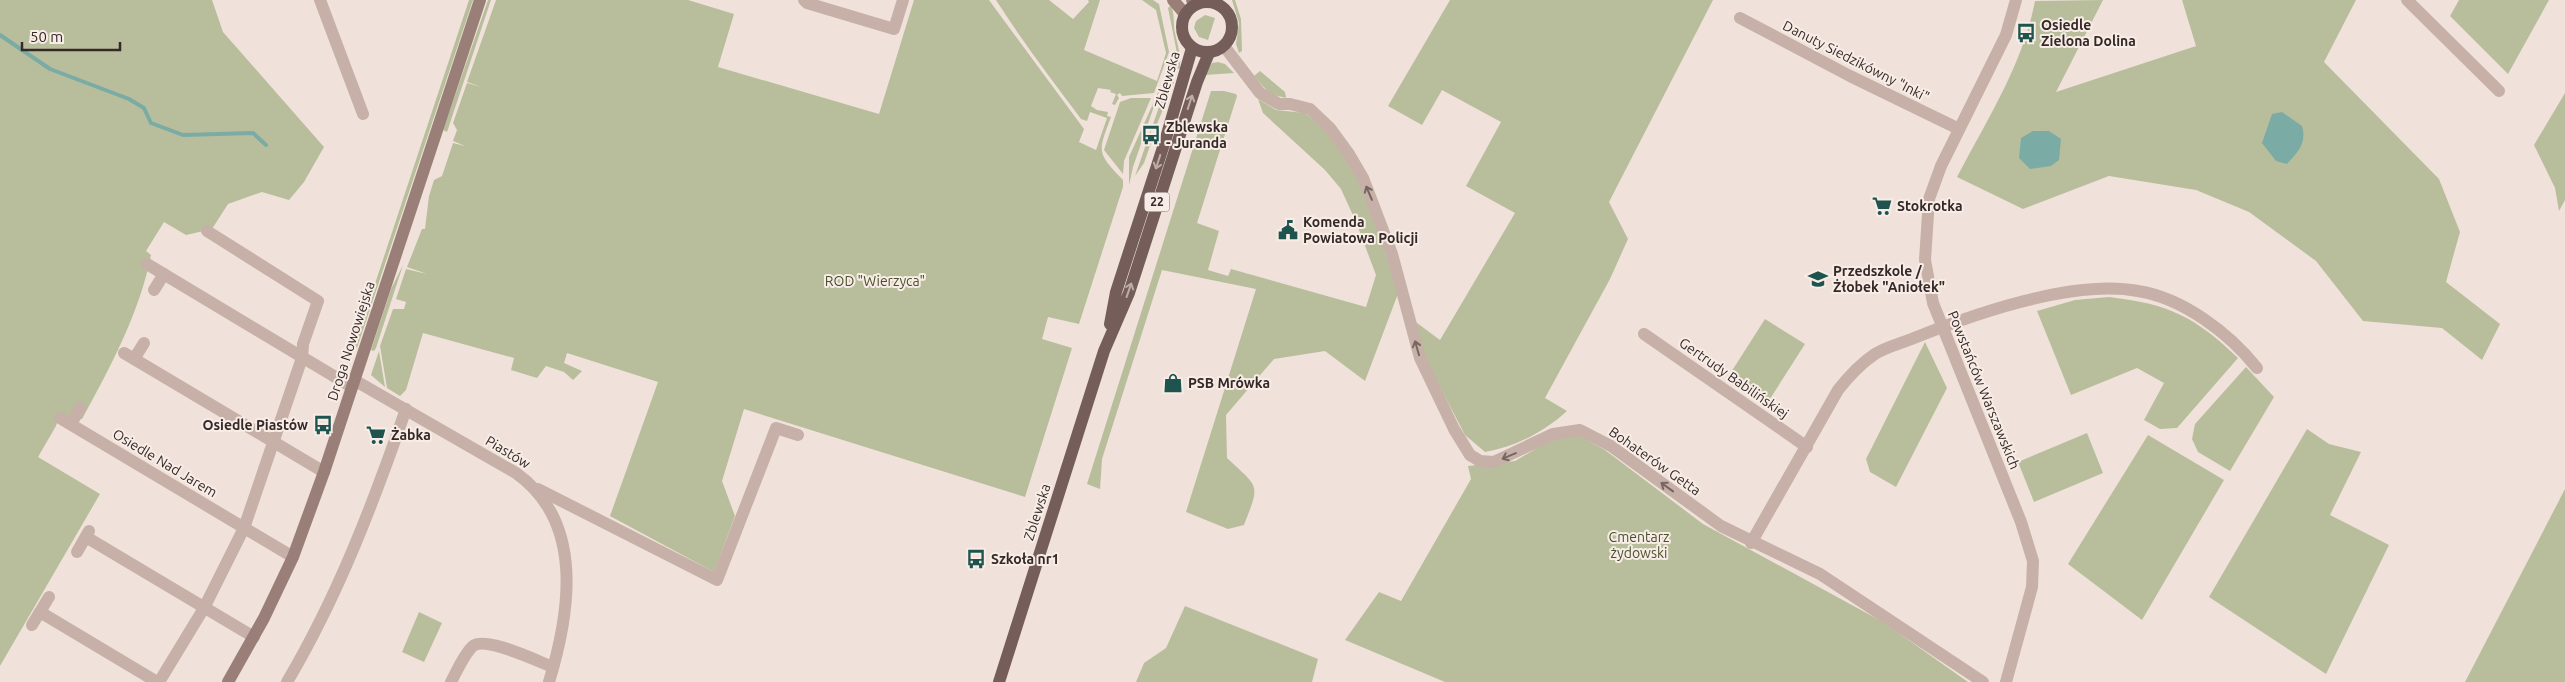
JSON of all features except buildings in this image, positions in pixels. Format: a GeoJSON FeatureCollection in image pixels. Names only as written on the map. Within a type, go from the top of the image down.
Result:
{"type":"FeatureCollection","features":[{"type":"Feature","properties":{"kind":"main road"},"geometry":{"type":"LineString","coordinates":[[1201,1],[1224,4],[1229,15],[1232,31],[1224,46],[1209,53],[1200,52],[1192,48],[1182,32],[1185,14],[1201,1]]}},
{"type":"Feature","properties":{"kind":"main road","name":"Zblewska"},"geometry":{"type":"LineString","coordinates":[[1104,351],[1116,292],[1166,138],[1192,48]]}},
{"type":"Feature","properties":{"kind":"main road","name":"Zblewska"},"geometry":{"type":"LineString","coordinates":[[999,682],[1104,351],[1129,294],[1197,82],[1209,53]]}},
{"type":"Feature","properties":{"kind":"street"},"geometry":{"type":"LineString","coordinates":[[320,0],[363,114]]}},
{"type":"Feature","properties":{"kind":"street","name":"Droga Nowowiejska"},"geometry":{"type":"LineString","coordinates":[[228,682],[254,637],[292,557],[324,472],[480,0]]}},
{"type":"Feature","properties":{"kind":"street"},"geometry":{"type":"LineString","coordinates":[[806,1],[894,29],[902,0]]}},
{"type":"Feature","properties":{"kind":"street"},"geometry":{"type":"LineString","coordinates":[[1173,0],[1185,14]]}},
{"type":"Feature","properties":{"kind":"street","name":"Powstańców Warszawskich"},"geometry":{"type":"LineString","coordinates":[[2006,682],[2032,587],[2033,561],[2022,522],[1942,326],[1930,288],[1926,260],[1926,231],[1929,199],[1941,166],[2000,50],[2016,0]]}},
{"type":"Feature","properties":{"kind":"street"},"geometry":{"type":"LineString","coordinates":[[2407,0],[2500,91]]}},
{"type":"Feature","properties":{"kind":"street","name":"Danuty Siedzikówny \"Inki\""},"geometry":{"type":"LineString","coordinates":[[1740,18],[1850,76],[1959,129]]}},
{"type":"Feature","properties":{"kind":"street","name":"Bohaterów Getta"},"geometry":{"type":"LineString","coordinates":[[1224,46],[1260,93],[1279,104],[1304,106],[1310,109],[1330,128],[1363,178],[1392,254],[1420,358],[1454,429],[1470,455],[1480,461],[1494,462],[1553,434],[1580,430],[1611,446],[1706,515],[1751,542],[1820,574],[1983,682]]}},
{"type":"Feature","properties":{"kind":"street"},"geometry":{"type":"LineString","coordinates":[[40,612],[158,682],[204,608],[244,528],[302,358],[303,344],[318,301],[207,231]]}},
{"type":"Feature","properties":{"kind":"street"},"geometry":{"type":"LineString","coordinates":[[147,264],[302,358],[353,383]]}},
{"type":"Feature","properties":{"kind":"street"},"geometry":{"type":"LineString","coordinates":[[154,290],[164,274]]}},
{"type":"Feature","properties":{"kind":"street"},"geometry":{"type":"LineString","coordinates":[[1751,542],[1808,447],[1838,390],[1854,370],[1877,353],[1942,326],[2018,303],[2070,292],[2107,289],[2138,290],[2164,299],[2197,316],[2246,354],[2257,368]]}},
{"type":"Feature","properties":{"kind":"street","name":"Gertrudy Babilińskiej"},"geometry":{"type":"LineString","coordinates":[[1644,334],[1808,447]]}},
{"type":"Feature","properties":{"kind":"street"},"geometry":{"type":"LineString","coordinates":[[144,343],[129,356],[324,472]]}},
{"type":"Feature","properties":{"kind":"street","name":"Piastów"},"geometry":{"type":"LineString","coordinates":[[353,383],[406,409],[516,473],[534,487],[551,511],[558,528],[565,556],[567,602],[549,682]]}},
{"type":"Feature","properties":{"kind":"street","name":"Osiedle Nad Jarem"},"geometry":{"type":"LineString","coordinates":[[80,408],[65,421],[292,557]]}},
{"type":"Feature","properties":{"kind":"street"},"geometry":{"type":"LineString","coordinates":[[287,682],[305,651],[348,564],[406,409]]}},
{"type":"Feature","properties":{"kind":"street"},"geometry":{"type":"LineString","coordinates":[[534,487],[718,580],[776,428],[798,435]]}},
{"type":"Feature","properties":{"kind":"street"},"geometry":{"type":"LineString","coordinates":[[77,552],[87,534],[204,608],[254,637]]}},
{"type":"Feature","properties":{"kind":"street"},"geometry":{"type":"LineString","coordinates":[[32,625],[48,596]]}},
{"type":"Feature","properties":{"kind":"street"},"geometry":{"type":"LineString","coordinates":[[451,682],[469,651],[474,646],[486,642],[553,667]]}},
{"type":"Feature","properties":{"kind":"green space"},"geometry":{"type":"Polygon","coordinates":[[[0,0],[212,0],[223,32],[324,147],[304,182],[289,200],[262,192],[228,204],[212,229],[186,235],[164,222],[146,251],[151,255],[140,298],[123,339],[93,400],[82,419],[58,419],[38,457],[100,494],[0,666],[0,0]]]}},
{"type":"Feature","properties":{"kind":"green space"},"geometry":{"type":"Polygon","coordinates":[[[469,0],[473,0],[357,348],[355,344],[469,0]]]}},
{"type":"Feature","properties":{"kind":"green space"},"geometry":{"type":"Polygon","coordinates":[[[488,0],[491,0],[447,132],[443,130],[488,0]]]}},
{"type":"Feature","properties":{"kind":"green space","name":"ROD \"Wierzyca\""},"geometry":{"type":"Polygon","coordinates":[[[496,0],[688,0],[734,14],[718,67],[879,114],[914,0],[989,0],[1084,129],[1079,142],[1096,150],[1107,118],[1090,112],[1087,121],[1081,119],[996,0],[1049,0],[1073,19],[1089,2],[1088,0],[1100,0],[1084,50],[1157,81],[1166,53],[1156,10],[1142,0],[1153,0],[1159,4],[1169,52],[1154,93],[1122,96],[1120,93],[1117,95],[1119,98],[1115,105],[1112,104],[1116,94],[1110,92],[1111,90],[1098,88],[1091,106],[1097,110],[1108,112],[1107,116],[1111,117],[1102,145],[1102,151],[1108,163],[1123,180],[1123,187],[1079,324],[1048,317],[1042,339],[1072,348],[1025,497],[744,409],[722,481],[735,516],[714,572],[610,516],[658,382],[567,353],[564,363],[582,371],[573,380],[564,372],[546,366],[537,378],[511,370],[514,358],[423,333],[406,390],[400,396],[387,388],[380,346],[393,309],[404,309],[406,302],[396,299],[406,269],[427,274],[407,267],[422,229],[425,229],[429,196],[434,180],[442,176],[453,143],[465,146],[453,141],[457,130],[453,123],[467,83],[482,87],[467,82],[496,0]]]}},
{"type":"Feature","properties":{"kind":"green space"},"geometry":{"type":"Polygon","coordinates":[[[1232,0],[1235,0],[1241,19],[1242,51],[1239,53],[1236,44],[1239,23],[1232,0]]]}},
{"type":"Feature","properties":{"kind":"green space"},"geometry":{"type":"Polygon","coordinates":[[[1450,0],[1713,0],[1609,202],[1628,239],[1610,279],[1545,398],[1567,411],[1549,426],[1529,438],[1485,452],[1465,435],[1426,360],[1413,320],[1440,340],[1515,213],[1466,186],[1501,122],[1442,90],[1422,125],[1388,106],[1450,0]]]}},
{"type":"Feature","properties":{"kind":"green space"},"geometry":{"type":"Polygon","coordinates":[[[2103,0],[2056,92],[2196,46],[2182,0],[2356,0],[2324,62],[2439,179],[2460,232],[2446,282],[2500,324],[2482,360],[2442,328],[2363,321],[2316,261],[2249,212],[2196,190],[2109,176],[2023,209],[1957,177],[1992,113],[2013,69],[2022,47],[2035,1],[2103,0]]]}},
{"type":"Feature","properties":{"kind":"green space"},"geometry":{"type":"Polygon","coordinates":[[[2459,0],[2549,0],[2508,74],[2450,16],[2459,0]]]}},
{"type":"Feature","properties":{"kind":"green space"},"geometry":{"type":"Polygon","coordinates":[[[1171,5],[1180,55],[1180,69],[1173,67],[1177,53],[1168,8],[1171,5]]]}},
{"type":"Feature","properties":{"kind":"green space"},"geometry":{"type":"Polygon","coordinates":[[[1205,15],[1215,18],[1208,40],[1199,37],[1194,28],[1196,21],[1205,15]]]}},
{"type":"Feature","properties":{"kind":"green space"},"geometry":{"type":"Polygon","coordinates":[[[1212,63],[1225,64],[1234,73],[1205,75],[1212,63]]]}},
{"type":"Feature","properties":{"kind":"green space"},"geometry":{"type":"Polygon","coordinates":[[[1260,71],[1285,92],[1286,98],[1270,94],[1254,76],[1260,71]]]}},
{"type":"Feature","properties":{"kind":"green space"},"geometry":{"type":"Polygon","coordinates":[[[1168,81],[1174,82],[1155,129],[1152,128],[1149,139],[1152,140],[1144,163],[1135,176],[1168,81]]]}},
{"type":"Feature","properties":{"kind":"green space"},"geometry":{"type":"Polygon","coordinates":[[[1161,86],[1133,167],[1129,185],[1129,157],[1161,86]]]}},
{"type":"Feature","properties":{"kind":"green space"},"geometry":{"type":"Polygon","coordinates":[[[1211,91],[1224,91],[1236,94],[1237,96],[1197,223],[1219,231],[1208,270],[1228,276],[1231,269],[1366,307],[1376,275],[1341,189],[1325,170],[1263,113],[1258,99],[1276,110],[1305,113],[1327,131],[1360,181],[1399,291],[1365,381],[1325,351],[1274,359],[1226,415],[1227,458],[1246,476],[1254,487],[1253,501],[1244,525],[1228,529],[1186,512],[1256,289],[1162,270],[1102,459],[1100,489],[1087,484],[1211,91]]]}},
{"type":"Feature","properties":{"kind":"green space"},"geometry":{"type":"Polygon","coordinates":[[[2565,93],[2565,200],[2559,211],[2555,188],[2534,145],[2565,93]]]}},
{"type":"Feature","properties":{"kind":"green space"},"geometry":{"type":"Polygon","coordinates":[[[1131,98],[1151,98],[1124,161],[1123,174],[1104,150],[1120,102],[1131,98]]]}},
{"type":"Feature","properties":{"kind":"green space"},"geometry":{"type":"Polygon","coordinates":[[[403,265],[376,348],[374,351],[371,350],[391,289],[403,265]]]}},
{"type":"Feature","properties":{"kind":"green space"},"geometry":{"type":"Polygon","coordinates":[[[2109,297],[2165,308],[2180,314],[2208,332],[2238,358],[2177,428],[2160,429],[2144,420],[2164,383],[2137,368],[2071,395],[2037,311],[2075,300],[2109,297]]]}},
{"type":"Feature","properties":{"kind":"green space"},"geometry":{"type":"Polygon","coordinates":[[[1765,319],[1805,344],[1768,402],[1728,377],[1765,319]]]}},
{"type":"Feature","properties":{"kind":"green space"},"geometry":{"type":"Polygon","coordinates":[[[1925,342],[1947,388],[1896,487],[1870,472],[1866,459],[1925,342]]]}},
{"type":"Feature","properties":{"kind":"green space"},"geometry":{"type":"Polygon","coordinates":[[[379,351],[385,387],[371,375],[379,351]]]}},
{"type":"Feature","properties":{"kind":"green space"},"geometry":{"type":"Polygon","coordinates":[[[2246,367],[2274,397],[2230,471],[2198,452],[2192,439],[2195,424],[2246,367]]]}},
{"type":"Feature","properties":{"kind":"green space"},"geometry":{"type":"Polygon","coordinates":[[[2307,429],[2329,444],[2361,452],[2330,515],[2389,545],[2326,674],[2209,597],[2307,429]]]}},
{"type":"Feature","properties":{"kind":"green space"},"geometry":{"type":"Polygon","coordinates":[[[2087,433],[2103,473],[2034,502],[2018,462],[2087,433]]]}},
{"type":"Feature","properties":{"kind":"green space","name":"Cmentarz żydowski"},"geometry":{"type":"Polygon","coordinates":[[[1578,435],[1605,450],[1703,524],[1883,622],[1968,682],[1445,682],[1345,640],[1379,592],[1401,601],[1471,479],[1468,466],[1515,461],[1552,439],[1578,435]]]}},
{"type":"Feature","properties":{"kind":"green space"},"geometry":{"type":"Polygon","coordinates":[[[2148,435],[2224,480],[2142,620],[2068,564],[2148,435]]]}},
{"type":"Feature","properties":{"kind":"green space"},"geometry":{"type":"Polygon","coordinates":[[[2565,489],[2565,682],[2465,682],[2565,489]]]}},
{"type":"Feature","properties":{"kind":"green space"},"geometry":{"type":"Polygon","coordinates":[[[1185,606],[1318,659],[1312,682],[1136,682],[1144,663],[1166,648],[1185,606]]]}},
{"type":"Feature","properties":{"kind":"green space"},"geometry":{"type":"Polygon","coordinates":[[[419,612],[442,623],[424,662],[402,652],[419,612]]]}},
{"type":"Feature","properties":{"kind":"water"},"geometry":{"type":"Polygon","coordinates":[[[2282,112],[2302,126],[2303,132],[2300,147],[2287,164],[2276,161],[2262,143],[2272,114],[2282,112]]]}},
{"type":"Feature","properties":{"kind":"water"},"geometry":{"type":"Polygon","coordinates":[[[2033,131],[2049,131],[2061,139],[2059,160],[2051,166],[2030,169],[2019,158],[2021,138],[2033,131]]]}},
{"type":"Feature","properties":{"kind":"waterway"},"geometry":{"type":"LineString","coordinates":[[0,35],[50,69],[129,99],[144,108],[151,123],[183,135],[253,133],[266,145]]}},
{"type":"Feature","properties":{"kind":"place","name":"Osiedle Zielona Dolina"},"geometry":{"type":"Point","coordinates":[2026,33]}},
{"type":"Feature","properties":{"kind":"place","name":"Zblewska - Juranda"},"geometry":{"type":"Point","coordinates":[1151,135]}},
{"type":"Feature","properties":{"kind":"place","name":"Stokrotka"},"geometry":{"type":"Point","coordinates":[1882,206]}},
{"type":"Feature","properties":{"kind":"place","name":"Komenda Powiatowa Policji"},"geometry":{"type":"Point","coordinates":[1288,230]}},
{"type":"Feature","properties":{"kind":"place","name":"Przedszkole / Żłobek \"Aniołek\""},"geometry":{"type":"Point","coordinates":[1818,279]}},
{"type":"Feature","properties":{"kind":"place","name":"PSB Mrówka"},"geometry":{"type":"Point","coordinates":[1173,383]}},
{"type":"Feature","properties":{"kind":"place","name":"Osiedle Piastów"},"geometry":{"type":"Point","coordinates":[323,425]}},
{"type":"Feature","properties":{"kind":"place","name":"Żabka"},"geometry":{"type":"Point","coordinates":[376,435]}},
{"type":"Feature","properties":{"kind":"place","name":"Szkoła nr1"},"geometry":{"type":"Point","coordinates":[976,559]}}]}
